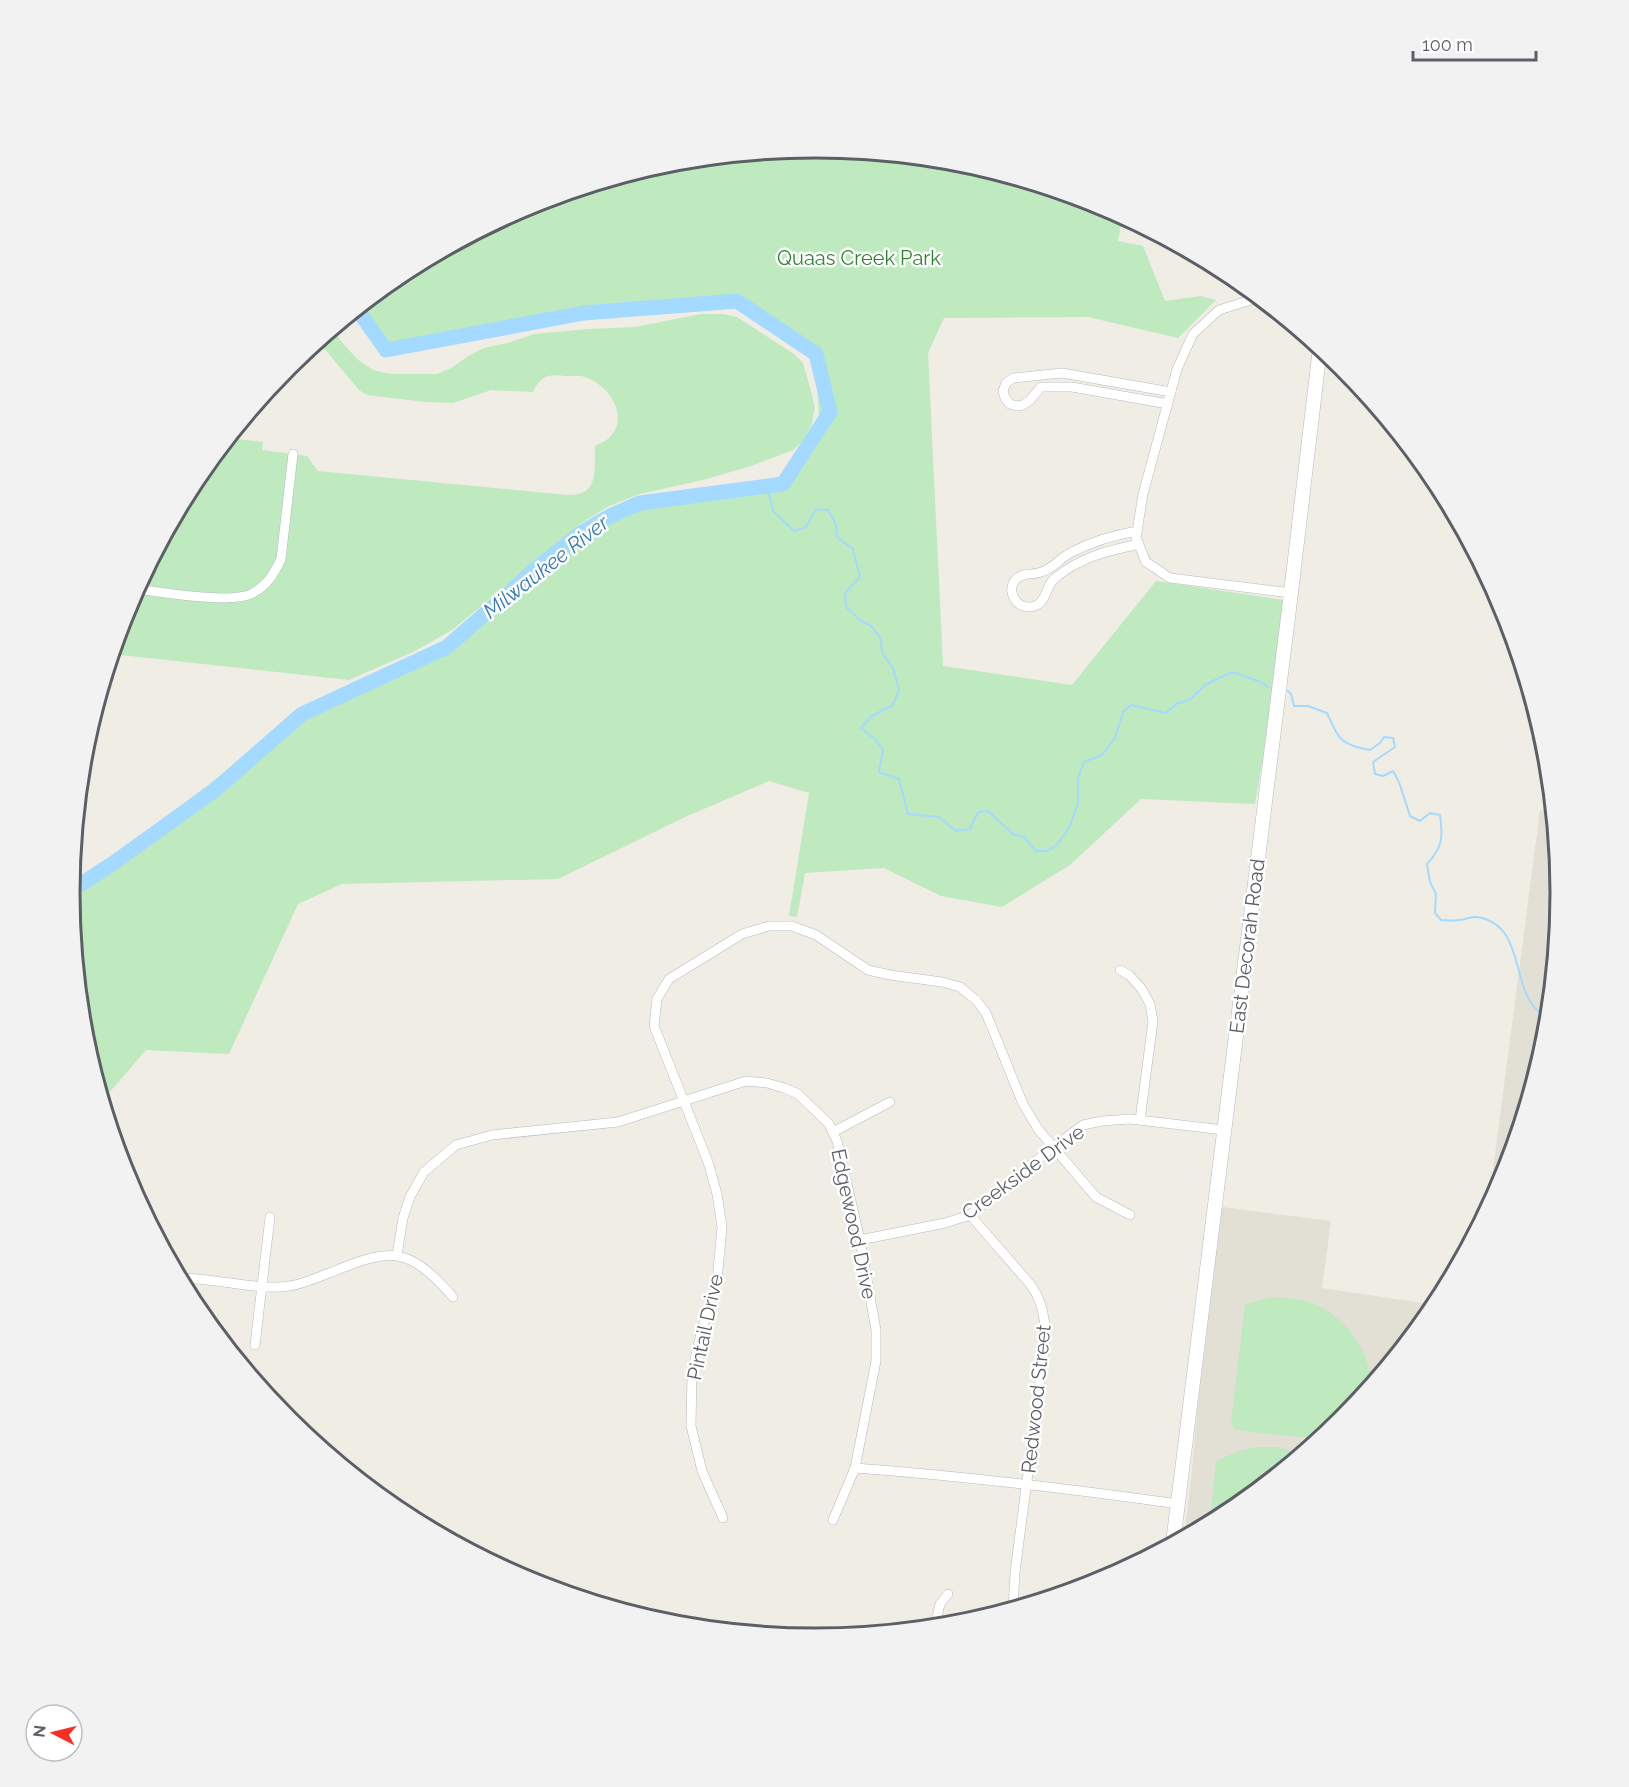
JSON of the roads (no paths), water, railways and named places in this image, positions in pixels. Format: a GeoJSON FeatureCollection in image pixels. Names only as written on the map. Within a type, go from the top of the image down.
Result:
{"type":"FeatureCollection","features":[{"type":"Feature","properties":{"kind":"street"},"geometry":{"type":"LineString","coordinates":[[1249,301],[1219,310],[1193,333],[1177,369],[1167,404],[1143,494],[1136,538],[1146,562],[1170,578],[1291,593]]}},
{"type":"Feature","properties":{"kind":"street","name":"East Decorah Road"},"geometry":{"type":"LineString","coordinates":[[1174,1534],[1319,360]]}},
{"type":"Feature","properties":{"kind":"street"},"geometry":{"type":"LineString","coordinates":[[1167,404],[1072,387],[1048,386],[1041,387],[1030,400],[1017,406],[1010,404],[1003,391],[1006,383],[1013,378],[1062,373],[1171,392]]}},
{"type":"Feature","properties":{"kind":"street"},"geometry":{"type":"LineString","coordinates":[[145,591],[236,598],[250,595],[261,588],[274,574],[281,559],[293,454]]}},
{"type":"Feature","properties":{"kind":"street"},"geometry":{"type":"LineString","coordinates":[[1137,531],[1115,534],[1093,542],[1069,553],[1041,573],[1022,575],[1015,581],[1011,591],[1014,600],[1022,606],[1031,607],[1040,604],[1053,579],[1096,554],[1139,544]]}},
{"type":"Feature","properties":{"kind":"street","name":"Pintail Drive"},"geometry":{"type":"LineString","coordinates":[[723,1518],[702,1472],[691,1426],[692,1372],[717,1281],[722,1227],[717,1194],[708,1162],[654,1026],[657,999],[669,979],[742,934],[769,926],[792,926],[816,935],[868,969],[960,987],[977,1000],[986,1013],[1023,1104],[1052,1148]]}},
{"type":"Feature","properties":{"kind":"street"},"geometry":{"type":"LineString","coordinates":[[1120,970],[1129,975],[1142,988],[1150,1004],[1153,1021],[1140,1120]]}},
{"type":"Feature","properties":{"kind":"street","name":"Edgewood Drive"},"geometry":{"type":"LineString","coordinates":[[397,1255],[403,1218],[410,1197],[424,1172],[456,1145],[492,1135],[618,1122],[746,1082],[767,1083],[798,1094],[829,1124],[837,1141],[860,1240],[876,1330],[876,1361],[855,1468],[833,1521]]}},
{"type":"Feature","properties":{"kind":"street"},"geometry":{"type":"LineString","coordinates":[[834,1132],[890,1102]]}},
{"type":"Feature","properties":{"kind":"street","name":"Creekside Drive"},"geometry":{"type":"LineString","coordinates":[[860,1240],[945,1223],[970,1215],[1083,1125],[1102,1120],[1140,1120],[1224,1130]]}},
{"type":"Feature","properties":{"kind":"street"},"geometry":{"type":"LineString","coordinates":[[1052,1148],[1096,1197],[1130,1215]]}},
{"type":"Feature","properties":{"kind":"street","name":"Redwood Street"},"geometry":{"type":"LineString","coordinates":[[970,1215],[1038,1295],[1043,1310],[1046,1335],[1015,1572],[1013,1600]]}},
{"type":"Feature","properties":{"kind":"street"},"geometry":{"type":"LineString","coordinates":[[255,1345],[270,1217]]}},
{"type":"Feature","properties":{"kind":"street"},"geometry":{"type":"LineString","coordinates":[[188,1278],[286,1287],[304,1283],[372,1257],[397,1255],[409,1258],[429,1272],[453,1297]]}},
{"type":"Feature","properties":{"kind":"street"},"geometry":{"type":"LineString","coordinates":[[855,1468],[1027,1485],[1178,1504]]}},
{"type":"Feature","properties":{"kind":"street"},"geometry":{"type":"LineString","coordinates":[[937,1617],[940,1604],[948,1594]]}},
{"type":"Feature","properties":{"kind":"waterway","name":"Milwaukee River"},"geometry":{"type":"LineString","coordinates":[[80,885],[215,790],[302,714],[447,647],[538,567],[581,533],[610,516],[640,503],[783,484],[830,412],[816,354],[737,301],[584,313],[386,350],[361,315]]}},
{"type":"Feature","properties":{"kind":"waterway"},"geometry":{"type":"LineString","coordinates":[[767,486],[773,511],[794,531],[806,527],[816,509],[828,510],[836,524],[837,537],[853,549],[860,577],[845,593],[846,607],[860,620],[871,626],[881,639],[882,653],[893,668],[899,690],[893,705],[872,716],[861,728],[876,740],[883,750],[879,772],[899,779],[908,814],[939,817],[956,831],[970,829],[978,812],[988,811],[1013,834],[1024,837],[1036,851],[1047,851],[1057,845],[1069,828],[1078,804],[1078,778],[1084,762],[1102,755],[1115,738],[1123,712],[1131,705],[1166,713],[1176,704],[1191,699],[1205,685],[1232,672],[1261,682],[1268,687]]}},
{"type":"Feature","properties":{"kind":"waterway"},"geometry":{"type":"LineString","coordinates":[[1288,691],[1294,706],[1308,706],[1327,713],[1338,735],[1352,746],[1370,750],[1384,737],[1393,738],[1395,747],[1373,762],[1375,774],[1383,776],[1393,771],[1410,816],[1420,821],[1430,813],[1440,815],[1441,841],[1427,864],[1430,882],[1436,894],[1435,913],[1441,920],[1477,917],[1491,922],[1502,930],[1514,953],[1526,994],[1539,1011]]}},
{"type":"Feature","properties":{"kind":"park label","name":"Quaas Creek Park"},"geometry":{"type":"Point","coordinates":[859,258]}}]}
